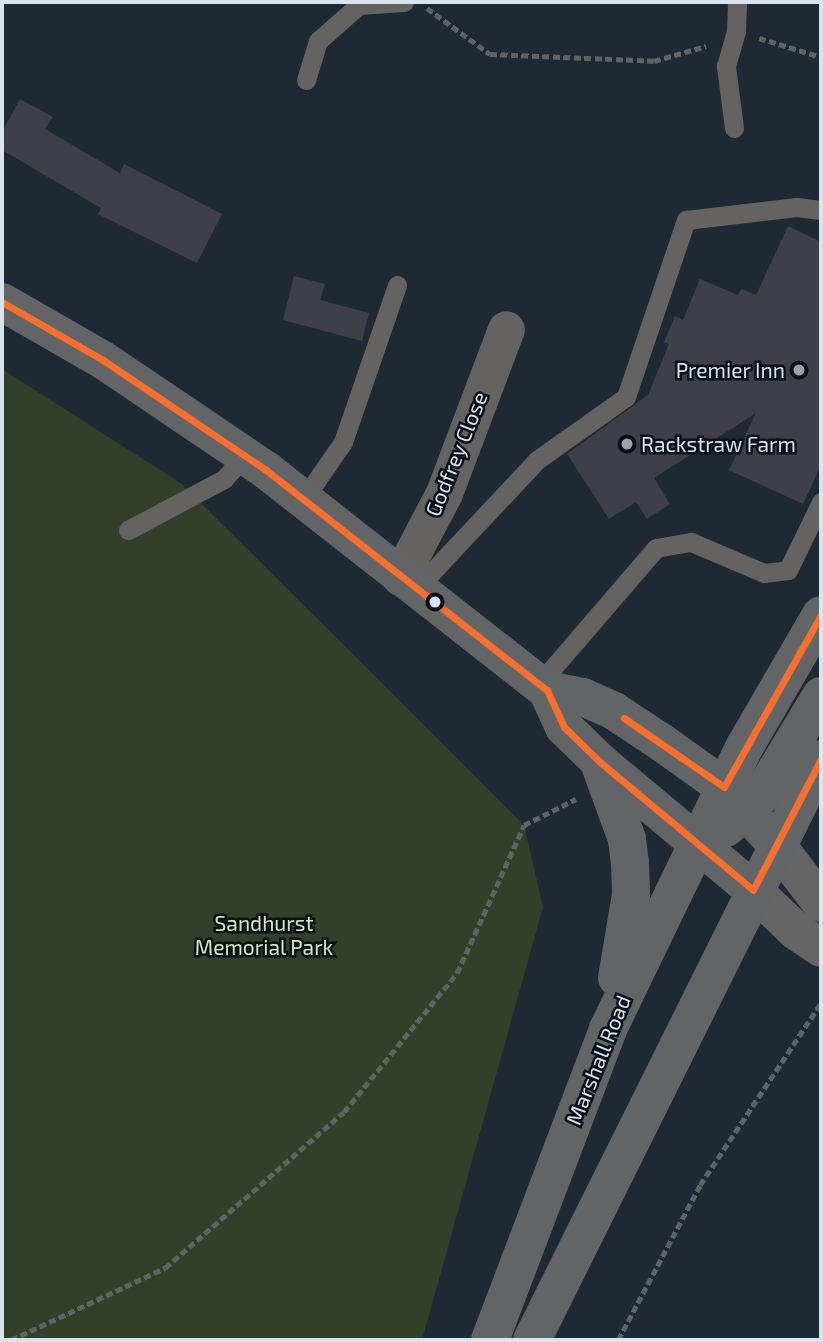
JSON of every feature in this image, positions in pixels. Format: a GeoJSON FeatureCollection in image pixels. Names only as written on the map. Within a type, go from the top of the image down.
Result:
{"type":"FeatureCollection","features":[{"type":"Feature","properties":{"kind":"main road"},"geometry":{"type":"LineString","coordinates":[[2,302],[103,360],[245,456],[543,687],[583,697],[614,711],[735,799],[776,845]]}},
{"type":"Feature","properties":{"kind":"main road"},"geometry":{"type":"LineString","coordinates":[[735,799],[821,615]]}},
{"type":"Feature","properties":{"kind":"main road"},"geometry":{"type":"LineString","coordinates":[[543,687],[627,839],[631,881],[625,944],[608,1029]]}},
{"type":"Feature","properties":{"kind":"main road"},"geometry":{"type":"LineString","coordinates":[[735,799],[821,696]]}},
{"type":"Feature","properties":{"kind":"main road"},"geometry":{"type":"LineString","coordinates":[[532,1340],[710,989],[753,890],[821,760]]}},
{"type":"Feature","properties":{"kind":"main road"},"geometry":{"type":"LineString","coordinates":[[592,779],[696,843],[753,890]]}},
{"type":"Feature","properties":{"kind":"main road","name":"Marshall Road"},"geometry":{"type":"LineString","coordinates":[[490,1340],[608,1029],[696,843],[735,799]]}},
{"type":"Feature","properties":{"kind":"street","name":"Godfrey Close"},"geometry":{"type":"LineString","coordinates":[[408,583],[506,329]]}},
{"type":"Feature","properties":{"kind":"street"},"geometry":{"type":"LineString","coordinates":[[776,845],[821,903]]}},
{"type":"Feature","properties":{"kind":"street"},"geometry":{"type":"LineString","coordinates":[[753,890],[796,931],[821,947]]}},
{"type":"Feature","properties":{"kind":"lane"},"geometry":{"type":"LineString","coordinates":[[306,80],[318,41],[359,5],[404,2]]}},
{"type":"Feature","properties":{"kind":"lane"},"geometry":{"type":"LineString","coordinates":[[734,128],[726,66],[736,31],[737,2]]}},
{"type":"Feature","properties":{"kind":"lane"},"geometry":{"type":"LineString","coordinates":[[408,583],[537,460],[626,397],[685,220],[796,207],[821,210]]}},
{"type":"Feature","properties":{"kind":"lane"},"geometry":{"type":"LineString","coordinates":[[303,499],[343,442],[397,285]]}},
{"type":"Feature","properties":{"kind":"lane"},"geometry":{"type":"LineString","coordinates":[[128,530],[225,479],[245,456]]}},
{"type":"Feature","properties":{"kind":"lane"},"geometry":{"type":"LineString","coordinates":[[543,687],[656,548],[691,542],[764,573],[788,570],[821,502]]}},
{"type":"Feature","properties":{"kind":"path"},"geometry":{"type":"LineString","coordinates":[[419,2],[490,54],[654,61],[701,49],[736,31],[821,57]]}},
{"type":"Feature","properties":{"kind":"path"},"geometry":{"type":"LineString","coordinates":[[11,1340],[165,1268],[344,1112],[457,973],[524,825],[592,779]]}},
{"type":"Feature","properties":{"kind":"path"},"geometry":{"type":"LineString","coordinates":[[618,1340],[701,1185],[821,1003]]}},
{"type":"Feature","properties":{"kind":"green space","name":"Sandhurst Memorial Park"},"geometry":{"type":"Polygon","coordinates":[[[2,369],[182,484],[524,825],[543,907],[422,1340],[2,1340],[2,369]]]}},
{"type":"Feature","properties":{"kind":"building"},"geometry":{"type":"Polygon","coordinates":[[[20,99],[53,117],[45,129],[120,173],[124,164],[222,214],[197,263],[98,214],[101,208],[2,150],[2,132],[20,99]]]}},
{"type":"Feature","properties":{"kind":"building"},"geometry":{"type":"Polygon","coordinates":[[[788,226],[821,242],[821,465],[803,504],[729,470],[756,413],[654,478],[670,504],[647,519],[636,502],[609,519],[567,454],[648,395],[669,344],[664,342],[675,316],[683,320],[700,279],[738,295],[741,289],[756,295],[788,226]]]}},
{"type":"Feature","properties":{"kind":"building"},"geometry":{"type":"Polygon","coordinates":[[[294,276],[325,284],[320,300],[369,313],[362,341],[283,320],[294,276]]]}},
{"type":"Feature","properties":{"kind":"transit line"},"geometry":{"type":"LineString","coordinates":[[2,302],[103,360],[266,470],[547,690],[564,727],[600,762],[753,890],[821,759]]}},
{"type":"Feature","properties":{"kind":"transit line"},"geometry":{"type":"LineString","coordinates":[[624,718],[724,787],[821,615]]}},
{"type":"Feature","properties":{"kind":"place","name":"Premier Inn"},"geometry":{"type":"Point","coordinates":[799,370]}},
{"type":"Feature","properties":{"kind":"place","name":"Rackstraw Farm"},"geometry":{"type":"Point","coordinates":[627,444]}}]}
